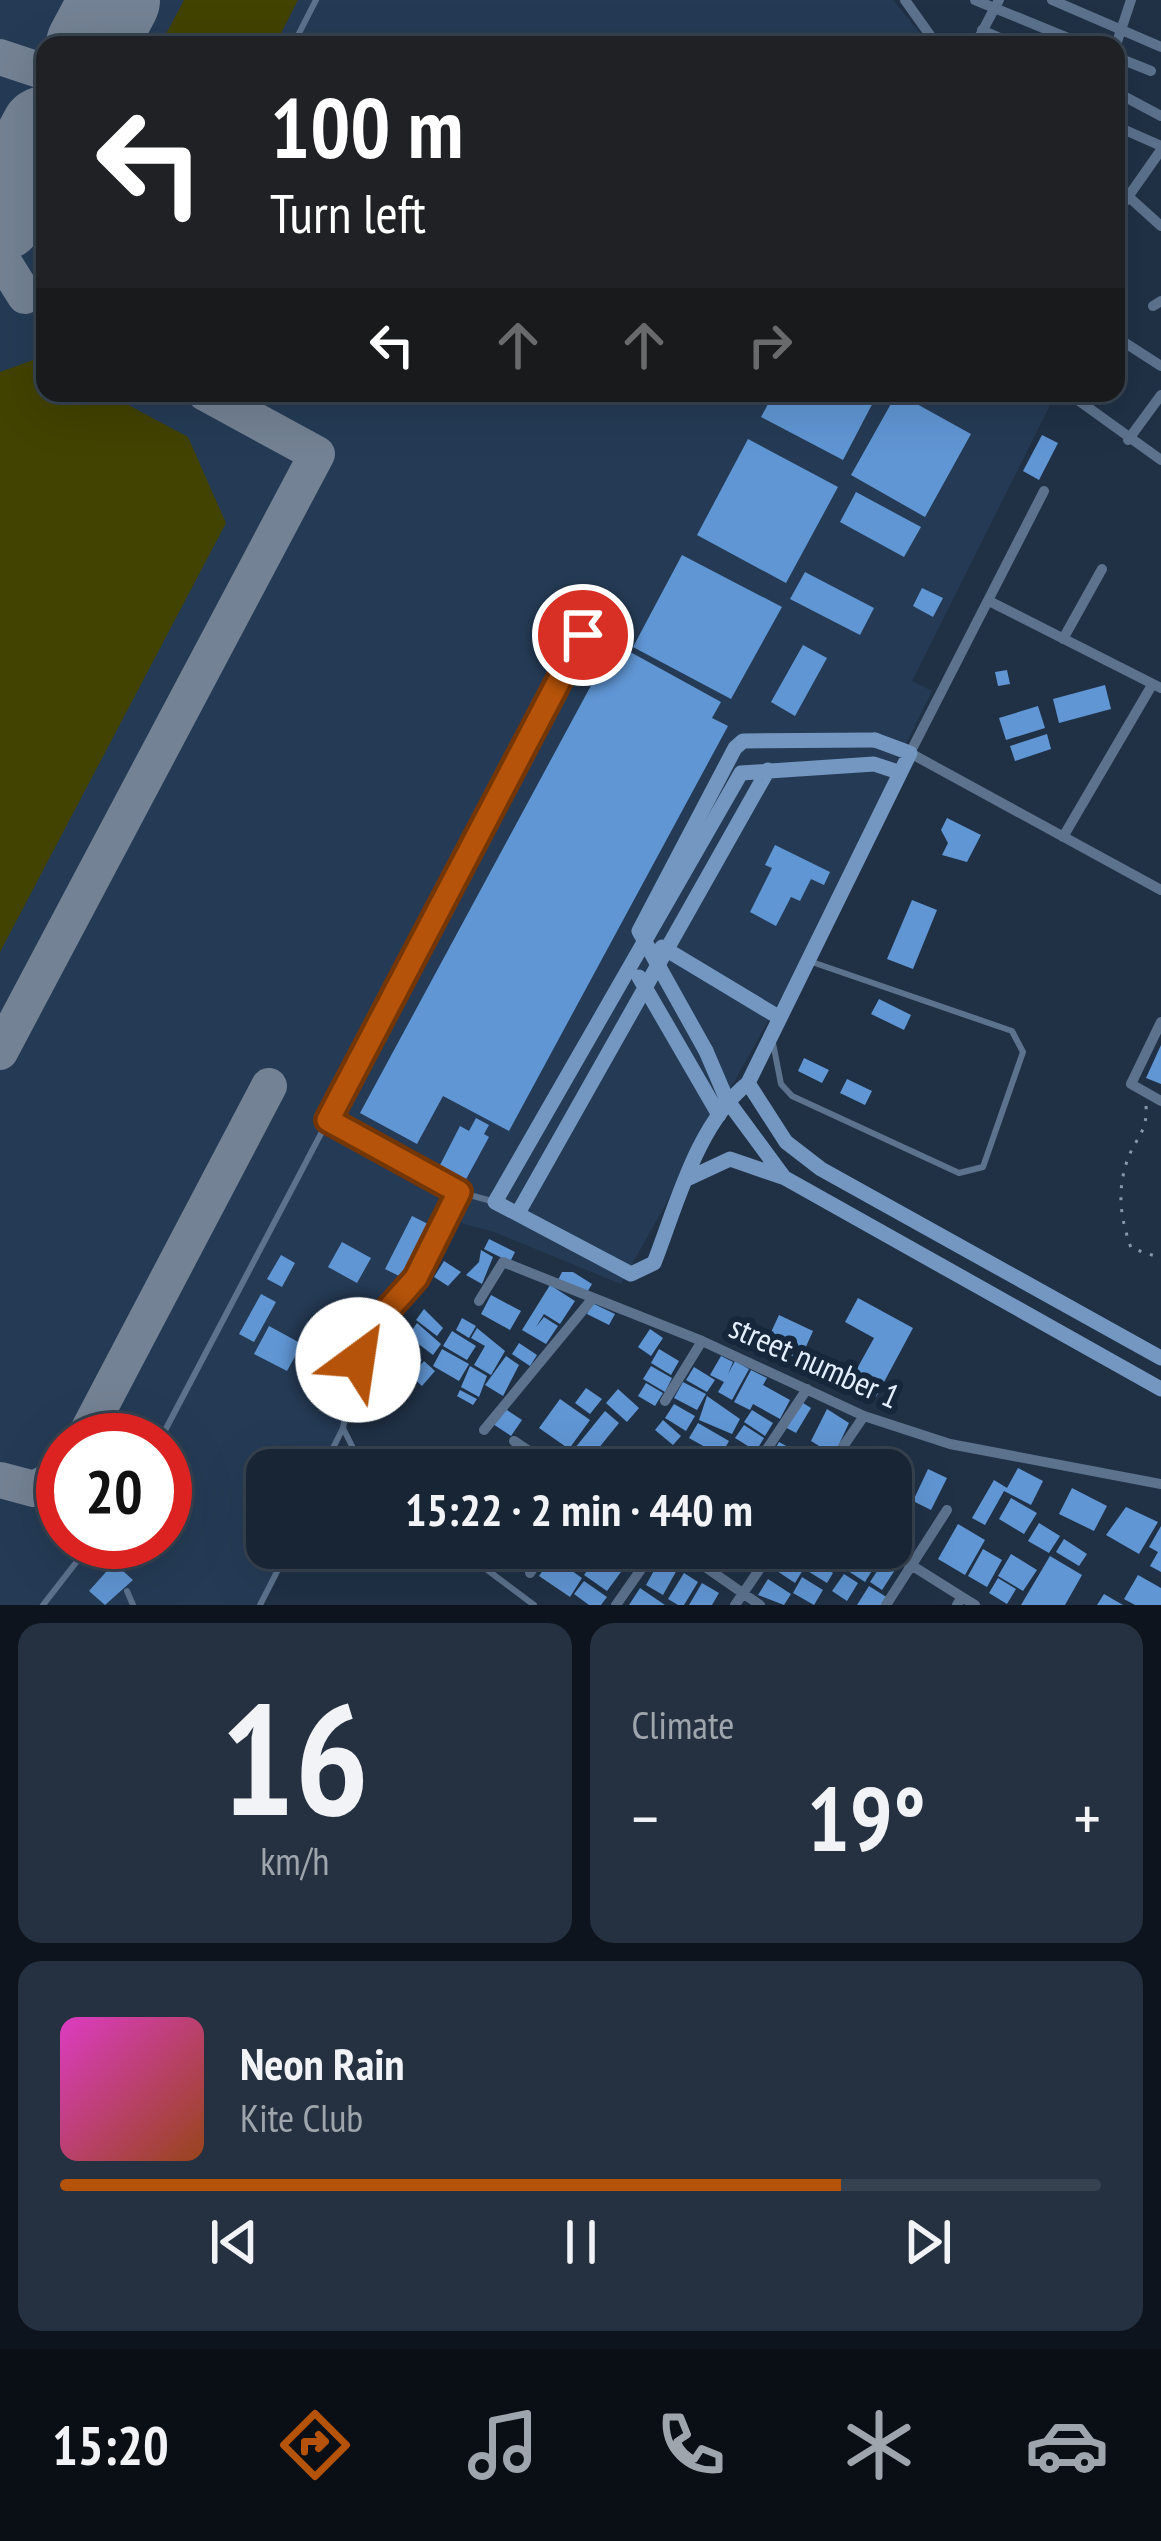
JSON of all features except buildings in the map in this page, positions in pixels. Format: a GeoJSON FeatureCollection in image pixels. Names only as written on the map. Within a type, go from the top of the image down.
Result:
{"type":"FeatureCollection","features":[{"type":"Feature","properties":{"kind":"street"},"geometry":{"type":"LineString","coordinates":[[905,0],[931,36]]}},
{"type":"Feature","properties":{"kind":"street"},"geometry":{"type":"LineString","coordinates":[[975,0],[997,4],[1066,36]]}},
{"type":"Feature","properties":{"kind":"street"},"geometry":{"type":"LineString","coordinates":[[1052,0],[1161,47]]}},
{"type":"Feature","properties":{"kind":"street"},"geometry":{"type":"LineString","coordinates":[[1119,36],[1128,1]]}},
{"type":"Feature","properties":{"kind":"street"},"geometry":{"type":"LineString","coordinates":[[979,36],[997,4]]}},
{"type":"Feature","properties":{"kind":"street"},"geometry":{"type":"LineString","coordinates":[[982,30],[996,36]]}},
{"type":"Feature","properties":{"kind":"street"},"geometry":{"type":"LineString","coordinates":[[1125,61],[1151,71]]}},
{"type":"Feature","properties":{"kind":"street"},"geometry":{"type":"LineString","coordinates":[[1125,97],[1161,116]]}},
{"type":"Feature","properties":{"kind":"street"},"geometry":{"type":"LineString","coordinates":[[1125,130],[1161,148],[1148,176],[1125,203]]}},
{"type":"Feature","properties":{"kind":"street"},"geometry":{"type":"LineString","coordinates":[[1148,176],[1161,187]]}},
{"type":"Feature","properties":{"kind":"street"},"geometry":{"type":"LineString","coordinates":[[1130,198],[1161,226]]}},
{"type":"Feature","properties":{"kind":"street"},"geometry":{"type":"LineString","coordinates":[[1125,343],[1161,366]]}},
{"type":"Feature","properties":{"kind":"street"},"geometry":{"type":"LineString","coordinates":[[1128,440],[1161,395]]}},
{"type":"Feature","properties":{"kind":"street"},"geometry":{"type":"LineString","coordinates":[[1079,402],[1161,460]]}},
{"type":"Feature","properties":{"kind":"street"},"geometry":{"type":"LineString","coordinates":[[898,772],[880,764],[741,773],[495,1202],[638,1274],[653,1263],[686,1179],[723,1107],[748,1083],[898,772],[1044,491]]}},
{"type":"Feature","properties":{"kind":"street"},"geometry":{"type":"LineString","coordinates":[[1064,639],[1102,569]]}},
{"type":"Feature","properties":{"kind":"street"},"geometry":{"type":"LineString","coordinates":[[988,601],[1156,687],[1064,837]]}},
{"type":"Feature","properties":{"kind":"street"},"geometry":{"type":"LineString","coordinates":[[723,1107],[706,1051],[639,931],[735,748],[743,741],[875,740],[910,753],[1161,890]]}},
{"type":"Feature","properties":{"kind":"street"},"geometry":{"type":"LineString","coordinates":[[768,770],[667,947],[641,964],[643,984],[723,1107],[785,1178]]}},
{"type":"Feature","properties":{"kind":"street"},"geometry":{"type":"LineString","coordinates":[[667,947],[780,1018]]}},
{"type":"Feature","properties":{"kind":"street"},"geometry":{"type":"LineString","coordinates":[[518,1213],[643,984]]}},
{"type":"Feature","properties":{"kind":"street"},"geometry":{"type":"LineString","coordinates":[[1161,1022],[1131,1084],[1161,1101]]}},
{"type":"Feature","properties":{"kind":"street"},"geometry":{"type":"LineString","coordinates":[[748,1083],[787,1142],[821,1169],[1161,1358]]}},
{"type":"Feature","properties":{"kind":"street"},"geometry":{"type":"LineString","coordinates":[[686,1179],[730,1159],[785,1178],[899,1246],[1160,1384]]}},
{"type":"Feature","properties":{"kind":"street"},"geometry":{"type":"LineString","coordinates":[[807,1191],[821,1169]]}},
{"type":"Feature","properties":{"kind":"street"},"geometry":{"type":"LineString","coordinates":[[899,1246],[911,1223]]}},
{"type":"Feature","properties":{"kind":"street","name":"street number 1"},"geometry":{"type":"LineString","coordinates":[[478,1301],[503,1262],[702,1341],[864,1416],[950,1444],[1161,1484]]}},
{"type":"Feature","properties":{"kind":"street"},"geometry":{"type":"LineString","coordinates":[[484,1430],[593,1298]]}},
{"type":"Feature","properties":{"kind":"street"},"geometry":{"type":"LineString","coordinates":[[664,1401],[702,1341]]}},
{"type":"Feature","properties":{"kind":"street"},"geometry":{"type":"LineString","coordinates":[[767,1449],[807,1390]]}},
{"type":"Feature","properties":{"kind":"street"},"geometry":{"type":"LineString","coordinates":[[841,1449],[864,1416]]}},
{"type":"Feature","properties":{"kind":"street"},"geometry":{"type":"LineString","coordinates":[[514,1441],[526,1449]]}},
{"type":"Feature","properties":{"kind":"street"},"geometry":{"type":"LineString","coordinates":[[947,1510],[912,1567],[959,1601],[975,1605]]}},
{"type":"Feature","properties":{"kind":"street"},"geometry":{"type":"LineString","coordinates":[[530,1573],[533,1569]]}},
{"type":"Feature","properties":{"kind":"street"},"geometry":{"type":"LineString","coordinates":[[616,1605],[641,1569]]}},
{"type":"Feature","properties":{"kind":"street"},"geometry":{"type":"LineString","coordinates":[[703,1569],[739,1599],[760,1605]]}},
{"type":"Feature","properties":{"kind":"street"},"geometry":{"type":"LineString","coordinates":[[739,1599],[760,1569]]}},
{"type":"Feature","properties":{"kind":"street"},"geometry":{"type":"LineString","coordinates":[[886,1605],[911,1569]]}},
{"type":"Feature","properties":{"kind":"lane"},"geometry":{"type":"LineString","coordinates":[[298,36],[316,0]]}},
{"type":"Feature","properties":{"kind":"lane"},"geometry":{"type":"LineString","coordinates":[[174,1413],[583,635]]}},
{"type":"Feature","properties":{"kind":"lane"},"geometry":{"type":"LineString","coordinates":[[771,1037],[777,1042],[781,1084],[807,1107],[959,1173],[983,1167],[1023,1052],[1012,1031],[806,960]]}},
{"type":"Feature","properties":{"kind":"lane"},"geometry":{"type":"LineString","coordinates":[[328,1120],[459,1192],[495,1202]]}},
{"type":"Feature","properties":{"kind":"lane"},"geometry":{"type":"LineString","coordinates":[[332,1449],[343,1428],[359,1342],[416,1278],[459,1192]]}},
{"type":"Feature","properties":{"kind":"lane"},"geometry":{"type":"LineString","coordinates":[[343,1428],[354,1449]]}},
{"type":"Feature","properties":{"kind":"lane"},"geometry":{"type":"LineString","coordinates":[[43,1605],[71,1569]]}},
{"type":"Feature","properties":{"kind":"lane"},"geometry":{"type":"LineString","coordinates":[[260,1605],[278,1569]]}},
{"type":"Feature","properties":{"kind":"lane"},"geometry":{"type":"LineString","coordinates":[[486,1569],[534,1605]]}},
{"type":"Feature","properties":{"kind":"lane"},"geometry":{"type":"LineString","coordinates":[[127,1591],[133,1605]]}},
{"type":"Feature","properties":{"kind":"path"},"geometry":{"type":"LineString","coordinates":[[1145,1092],[1148,1127],[1127,1161],[1119,1186],[1120,1215],[1131,1248],[1161,1258]]}},
{"type":"Feature","properties":{"kind":"shaded area"},"geometry":{"type":"Polygon","coordinates":[[[0,0],[893,0],[923,36],[36,36],[36,402],[1052,402],[912,681],[932,691],[787,987],[621,1284],[494,1232],[450,1220],[336,1449],[246,1449],[246,1569],[275,1569],[257,1605],[0,1605],[0,0]]]}},
{"type":"Feature","properties":{"kind":"shaded area"},"geometry":{"type":"Polygon","coordinates":[[[184,0],[298,0],[280,36],[165,36],[184,0]]]}},
{"type":"Feature","properties":{"kind":"shaded area"},"geometry":{"type":"Polygon","coordinates":[[[36,359],[36,402],[123,402],[188,437],[226,523],[0,952],[0,372],[36,359]]]}},
{"type":"Feature","properties":{"kind":"taxiway"},"geometry":{"type":"LineString","coordinates":[[0,57],[36,69]]}},
{"type":"Feature","properties":{"kind":"taxiway"},"geometry":{"type":"LineString","coordinates":[[0,256],[25,296]]}},
{"type":"Feature","properties":{"kind":"taxiway"},"geometry":{"type":"LineString","coordinates":[[0,1052],[317,454],[222,402]]}},
{"type":"Feature","properties":{"kind":"taxiway"},"geometry":{"type":"LineString","coordinates":[[97,1413],[269,1086]]}},
{"type":"Feature","properties":{"kind":"taxiway"},"geometry":{"type":"LineString","coordinates":[[0,1480],[36,1488]]}},
{"type":"Feature","properties":{"kind":"runway"},"geometry":{"type":"LineString","coordinates":[[96,36],[115,0]]}},
{"type":"Feature","properties":{"kind":"runway"},"geometry":{"type":"LineString","coordinates":[[0,216],[36,148]]}},
{"type":"Feature","properties":{"kind":"route"},"geometry":{"type":"LineString","coordinates":[[358,1360],[359,1342],[416,1278],[459,1192],[328,1120],[583,635]]}}]}
